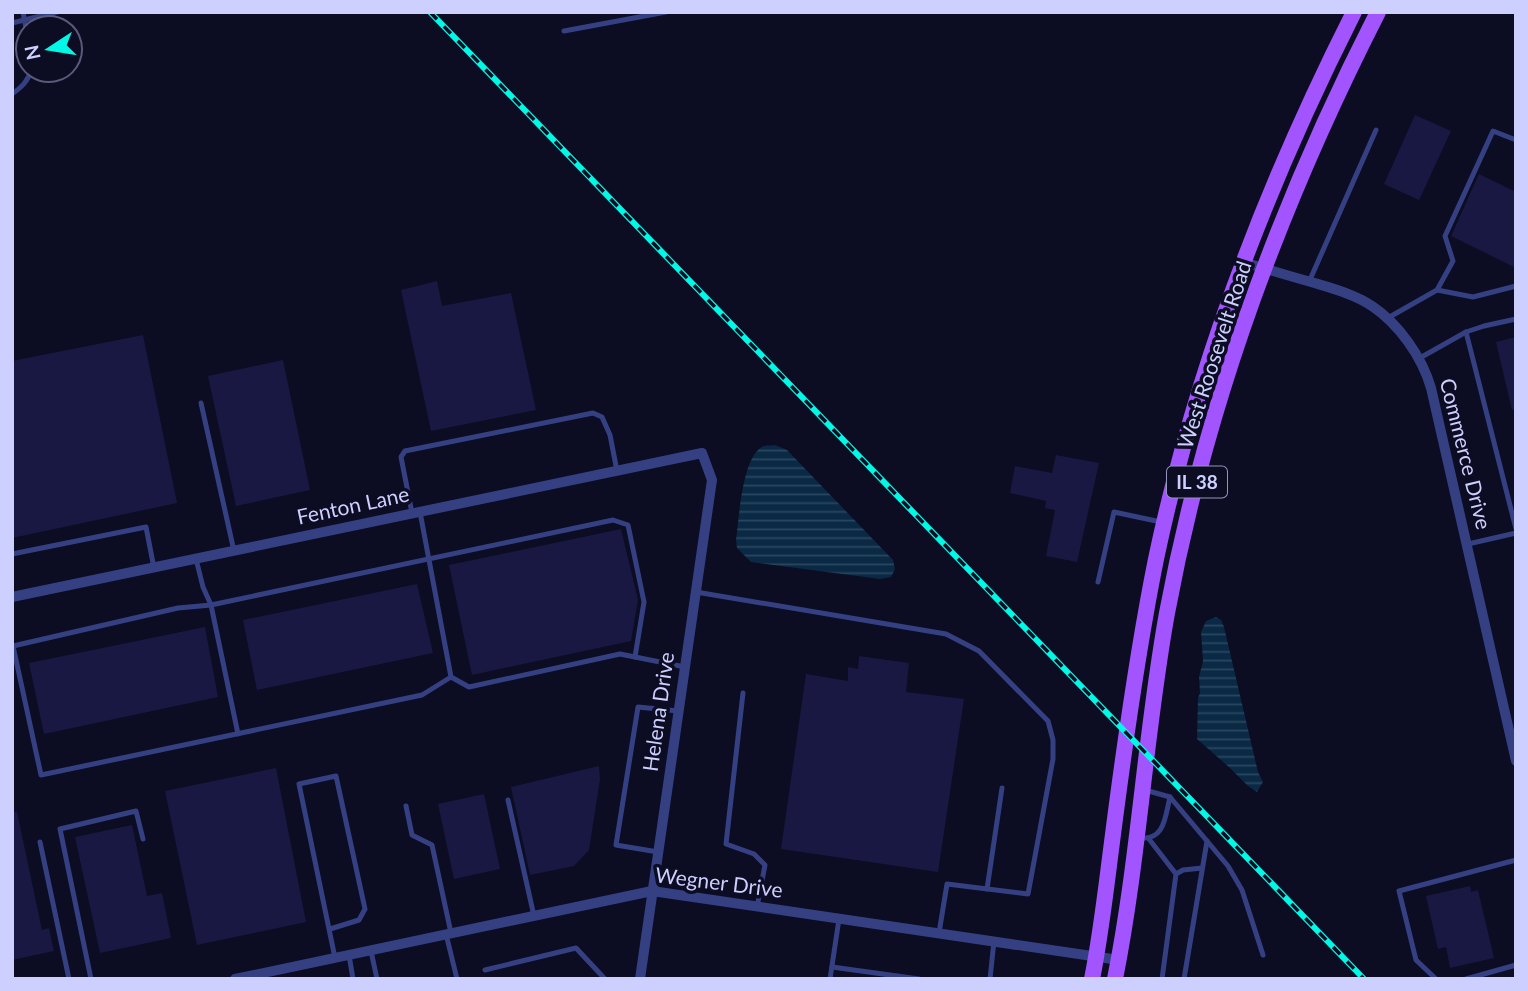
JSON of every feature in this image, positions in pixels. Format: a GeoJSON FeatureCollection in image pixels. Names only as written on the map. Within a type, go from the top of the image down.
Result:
{"type":"FeatureCollection","features":[{"type":"Feature","properties":{"kind":"main road","name":"West Roosevelt Road"},"geometry":{"type":"LineString","coordinates":[[1092,979],[1126,732],[1164,522],[1196,405],[1243,262],[1285,158],[1354,12]]}},
{"type":"Feature","properties":{"kind":"main road","name":"West Roosevelt Road"},"geometry":{"type":"LineString","coordinates":[[1115,979],[1143,838],[1142,790],[1167,613],[1203,457],[1237,343],[1287,208],[1325,120],[1378,12]]}},
{"type":"Feature","properties":{"kind":"street","name":"Commerce Drive"},"geometry":{"type":"LineString","coordinates":[[1243,262],[1338,290],[1371,306],[1397,328],[1418,359],[1431,388],[1516,761]]}},
{"type":"Feature","properties":{"kind":"street","name":"Fenton Lane"},"geometry":{"type":"LineString","coordinates":[[12,597],[702,453]]}},
{"type":"Feature","properties":{"kind":"street","name":"Helena Drive"},"geometry":{"type":"LineString","coordinates":[[640,979],[712,480],[702,453]]}},
{"type":"Feature","properties":{"kind":"street","name":"Wegner Drive"},"geometry":{"type":"LineString","coordinates":[[240,978],[273,975],[371,950],[652,891],[1119,960]]}},
{"type":"Feature","properties":{"kind":"lane"},"geometry":{"type":"LineString","coordinates":[[564,31],[666,12]]}},
{"type":"Feature","properties":{"kind":"lane"},"geometry":{"type":"LineString","coordinates":[[1309,282],[1376,130]]}},
{"type":"Feature","properties":{"kind":"lane"},"geometry":{"type":"LineString","coordinates":[[1386,319],[1437,290],[1453,261],[1445,236],[1493,131],[1516,140]]}},
{"type":"Feature","properties":{"kind":"lane"},"geometry":{"type":"LineString","coordinates":[[1437,290],[1473,297],[1516,286]]}},
{"type":"Feature","properties":{"kind":"lane"},"geometry":{"type":"LineString","coordinates":[[1418,359],[1466,332],[1516,318]]}},
{"type":"Feature","properties":{"kind":"lane"},"geometry":{"type":"LineString","coordinates":[[1466,332],[1516,531],[1467,545]]}},
{"type":"Feature","properties":{"kind":"lane"},"geometry":{"type":"LineString","coordinates":[[201,403],[234,551]]}},
{"type":"Feature","properties":{"kind":"lane"},"geometry":{"type":"LineString","coordinates":[[617,471],[610,435],[602,417],[593,413],[405,451],[401,457],[429,559],[451,677],[468,687],[620,654],[685,667]]}},
{"type":"Feature","properties":{"kind":"lane"},"geometry":{"type":"LineString","coordinates":[[1098,582],[1114,512],[1164,522]]}},
{"type":"Feature","properties":{"kind":"lane"},"geometry":{"type":"LineString","coordinates":[[451,677],[422,695],[41,775],[13,646],[178,608],[211,605],[613,520],[628,525],[644,601],[635,657]]}},
{"type":"Feature","properties":{"kind":"lane"},"geometry":{"type":"LineString","coordinates":[[12,554],[146,527],[154,568]]}},
{"type":"Feature","properties":{"kind":"lane"},"geometry":{"type":"LineString","coordinates":[[196,559],[211,605],[238,734]]}},
{"type":"Feature","properties":{"kind":"lane"},"geometry":{"type":"LineString","coordinates":[[696,592],[946,634],[979,652],[1048,721],[1053,740],[1053,759],[1028,894],[947,884],[939,933]]}},
{"type":"Feature","properties":{"kind":"lane"},"geometry":{"type":"LineString","coordinates":[[743,693],[726,844],[754,854],[765,865],[757,906]]}},
{"type":"Feature","properties":{"kind":"lane"},"geometry":{"type":"LineString","coordinates":[[658,852],[616,845],[638,707],[678,710]]}},
{"type":"Feature","properties":{"kind":"lane"},"geometry":{"type":"LineString","coordinates":[[330,929],[359,920],[365,909],[336,776],[299,784],[335,958]]}},
{"type":"Feature","properties":{"kind":"lane"},"geometry":{"type":"LineString","coordinates":[[987,889],[1002,788]]}},
{"type":"Feature","properties":{"kind":"lane"},"geometry":{"type":"LineString","coordinates":[[1142,790],[1170,797],[1228,866],[1242,890],[1263,955]]}},
{"type":"Feature","properties":{"kind":"lane"},"geometry":{"type":"LineString","coordinates":[[1143,838],[1156,836],[1163,825],[1170,797]]}},
{"type":"Feature","properties":{"kind":"lane"},"geometry":{"type":"LineString","coordinates":[[508,800],[534,916]]}},
{"type":"Feature","properties":{"kind":"lane"},"geometry":{"type":"LineString","coordinates":[[406,806],[412,835],[432,845],[457,978],[449,979]]}},
{"type":"Feature","properties":{"kind":"lane"},"geometry":{"type":"LineString","coordinates":[[91,979],[60,830],[136,811],[143,839]]}},
{"type":"Feature","properties":{"kind":"lane"},"geometry":{"type":"LineString","coordinates":[[1143,838],[1176,874]]}},
{"type":"Feature","properties":{"kind":"lane"},"geometry":{"type":"LineString","coordinates":[[1184,979],[1207,841]]}},
{"type":"Feature","properties":{"kind":"lane"},"geometry":{"type":"LineString","coordinates":[[40,842],[69,979]]}},
{"type":"Feature","properties":{"kind":"lane"},"geometry":{"type":"LineString","coordinates":[[1436,979],[1416,960],[1399,891],[1516,860]]}},
{"type":"Feature","properties":{"kind":"lane"},"geometry":{"type":"LineString","coordinates":[[1176,874],[1183,870],[1202,868]]}},
{"type":"Feature","properties":{"kind":"lane"},"geometry":{"type":"LineString","coordinates":[[1162,979],[1176,874]]}},
{"type":"Feature","properties":{"kind":"lane"},"geometry":{"type":"LineString","coordinates":[[830,979],[839,919]]}},
{"type":"Feature","properties":{"kind":"lane"},"geometry":{"type":"LineString","coordinates":[[990,979],[994,941]]}},
{"type":"Feature","properties":{"kind":"lane"},"geometry":{"type":"LineString","coordinates":[[485,970],[576,948],[605,979]]}},
{"type":"Feature","properties":{"kind":"lane"},"geometry":{"type":"LineString","coordinates":[[371,950],[377,979]]}},
{"type":"Feature","properties":{"kind":"lane"},"geometry":{"type":"LineString","coordinates":[[349,955],[353,979]]}},
{"type":"Feature","properties":{"kind":"lane"},"geometry":{"type":"LineString","coordinates":[[1466,979],[1516,965]]}},
{"type":"Feature","properties":{"kind":"lane"},"geometry":{"type":"LineString","coordinates":[[832,967],[919,979]]}},
{"type":"Feature","properties":{"kind":"water"},"geometry":{"type":"Polygon","coordinates":[[[775,445],[787,450],[893,560],[895,569],[891,577],[880,579],[751,562],[737,548],[740,503],[746,474],[757,451],[764,446],[775,445]]]}},
{"type":"Feature","properties":{"kind":"water"},"geometry":{"type":"Polygon","coordinates":[[[1216,617],[1224,627],[1258,772],[1263,782],[1257,792],[1197,739],[1199,677],[1203,661],[1201,632],[1206,621],[1216,617]]]}},
{"type":"Feature","properties":{"kind":"building"},"geometry":{"type":"Polygon","coordinates":[[[1415,115],[1451,131],[1419,200],[1384,184],[1415,115]]]}},
{"type":"Feature","properties":{"kind":"building"},"geometry":{"type":"Polygon","coordinates":[[[1479,174],[1516,192],[1516,268],[1451,236],[1479,174]]]}},
{"type":"Feature","properties":{"kind":"building"},"geometry":{"type":"Polygon","coordinates":[[[437,281],[442,306],[511,293],[536,410],[431,431],[401,290],[437,281]]]}},
{"type":"Feature","properties":{"kind":"building"},"geometry":{"type":"Polygon","coordinates":[[[143,335],[177,503],[12,538],[12,361],[143,335]]]}},
{"type":"Feature","properties":{"kind":"building"},"geometry":{"type":"Polygon","coordinates":[[[1516,337],[1516,409],[1512,410],[1496,342],[1516,337]]]}},
{"type":"Feature","properties":{"kind":"building"},"geometry":{"type":"Polygon","coordinates":[[[283,360],[310,490],[236,506],[208,376],[283,360]]]}},
{"type":"Feature","properties":{"kind":"building"},"geometry":{"type":"Polygon","coordinates":[[[1056,455],[1099,463],[1077,562],[1046,556],[1055,510],[1045,508],[1046,501],[1010,493],[1015,466],[1052,473],[1056,455]]]}},
{"type":"Feature","properties":{"kind":"building"},"geometry":{"type":"Polygon","coordinates":[[[621,529],[638,600],[631,641],[472,675],[449,565],[621,529]]]}},
{"type":"Feature","properties":{"kind":"building"},"geometry":{"type":"Polygon","coordinates":[[[417,584],[433,653],[257,690],[243,620],[417,584]]]}},
{"type":"Feature","properties":{"kind":"building"},"geometry":{"type":"Polygon","coordinates":[[[205,627],[218,697],[44,734],[29,663],[205,627]]]}},
{"type":"Feature","properties":{"kind":"building"},"geometry":{"type":"Polygon","coordinates":[[[859,656],[909,663],[906,692],[964,699],[938,872],[781,849],[806,674],[848,681],[848,667],[858,669],[859,656]]]}},
{"type":"Feature","properties":{"kind":"building"},"geometry":{"type":"Polygon","coordinates":[[[599,766],[600,779],[589,850],[574,866],[530,875],[511,787],[599,766]]]}},
{"type":"Feature","properties":{"kind":"building"},"geometry":{"type":"Polygon","coordinates":[[[276,768],[306,922],[197,945],[165,791],[276,768]]]}},
{"type":"Feature","properties":{"kind":"building"},"geometry":{"type":"Polygon","coordinates":[[[484,794],[500,869],[454,879],[438,804],[484,794]]]}},
{"type":"Feature","properties":{"kind":"building"},"geometry":{"type":"Polygon","coordinates":[[[12,812],[17,812],[42,930],[49,928],[54,951],[12,960],[12,812]]]}},
{"type":"Feature","properties":{"kind":"building"},"geometry":{"type":"Polygon","coordinates":[[[132,825],[147,896],[162,893],[171,938],[100,953],[75,837],[132,825]]]}},
{"type":"Feature","properties":{"kind":"building"},"geometry":{"type":"Polygon","coordinates":[[[1470,886],[1471,892],[1478,890],[1494,958],[1450,968],[1446,947],[1438,949],[1426,896],[1470,886]]]}},
{"type":"Feature","properties":{"kind":"railway"},"geometry":{"type":"LineString","coordinates":[[430,12],[1364,979]]}}]}
